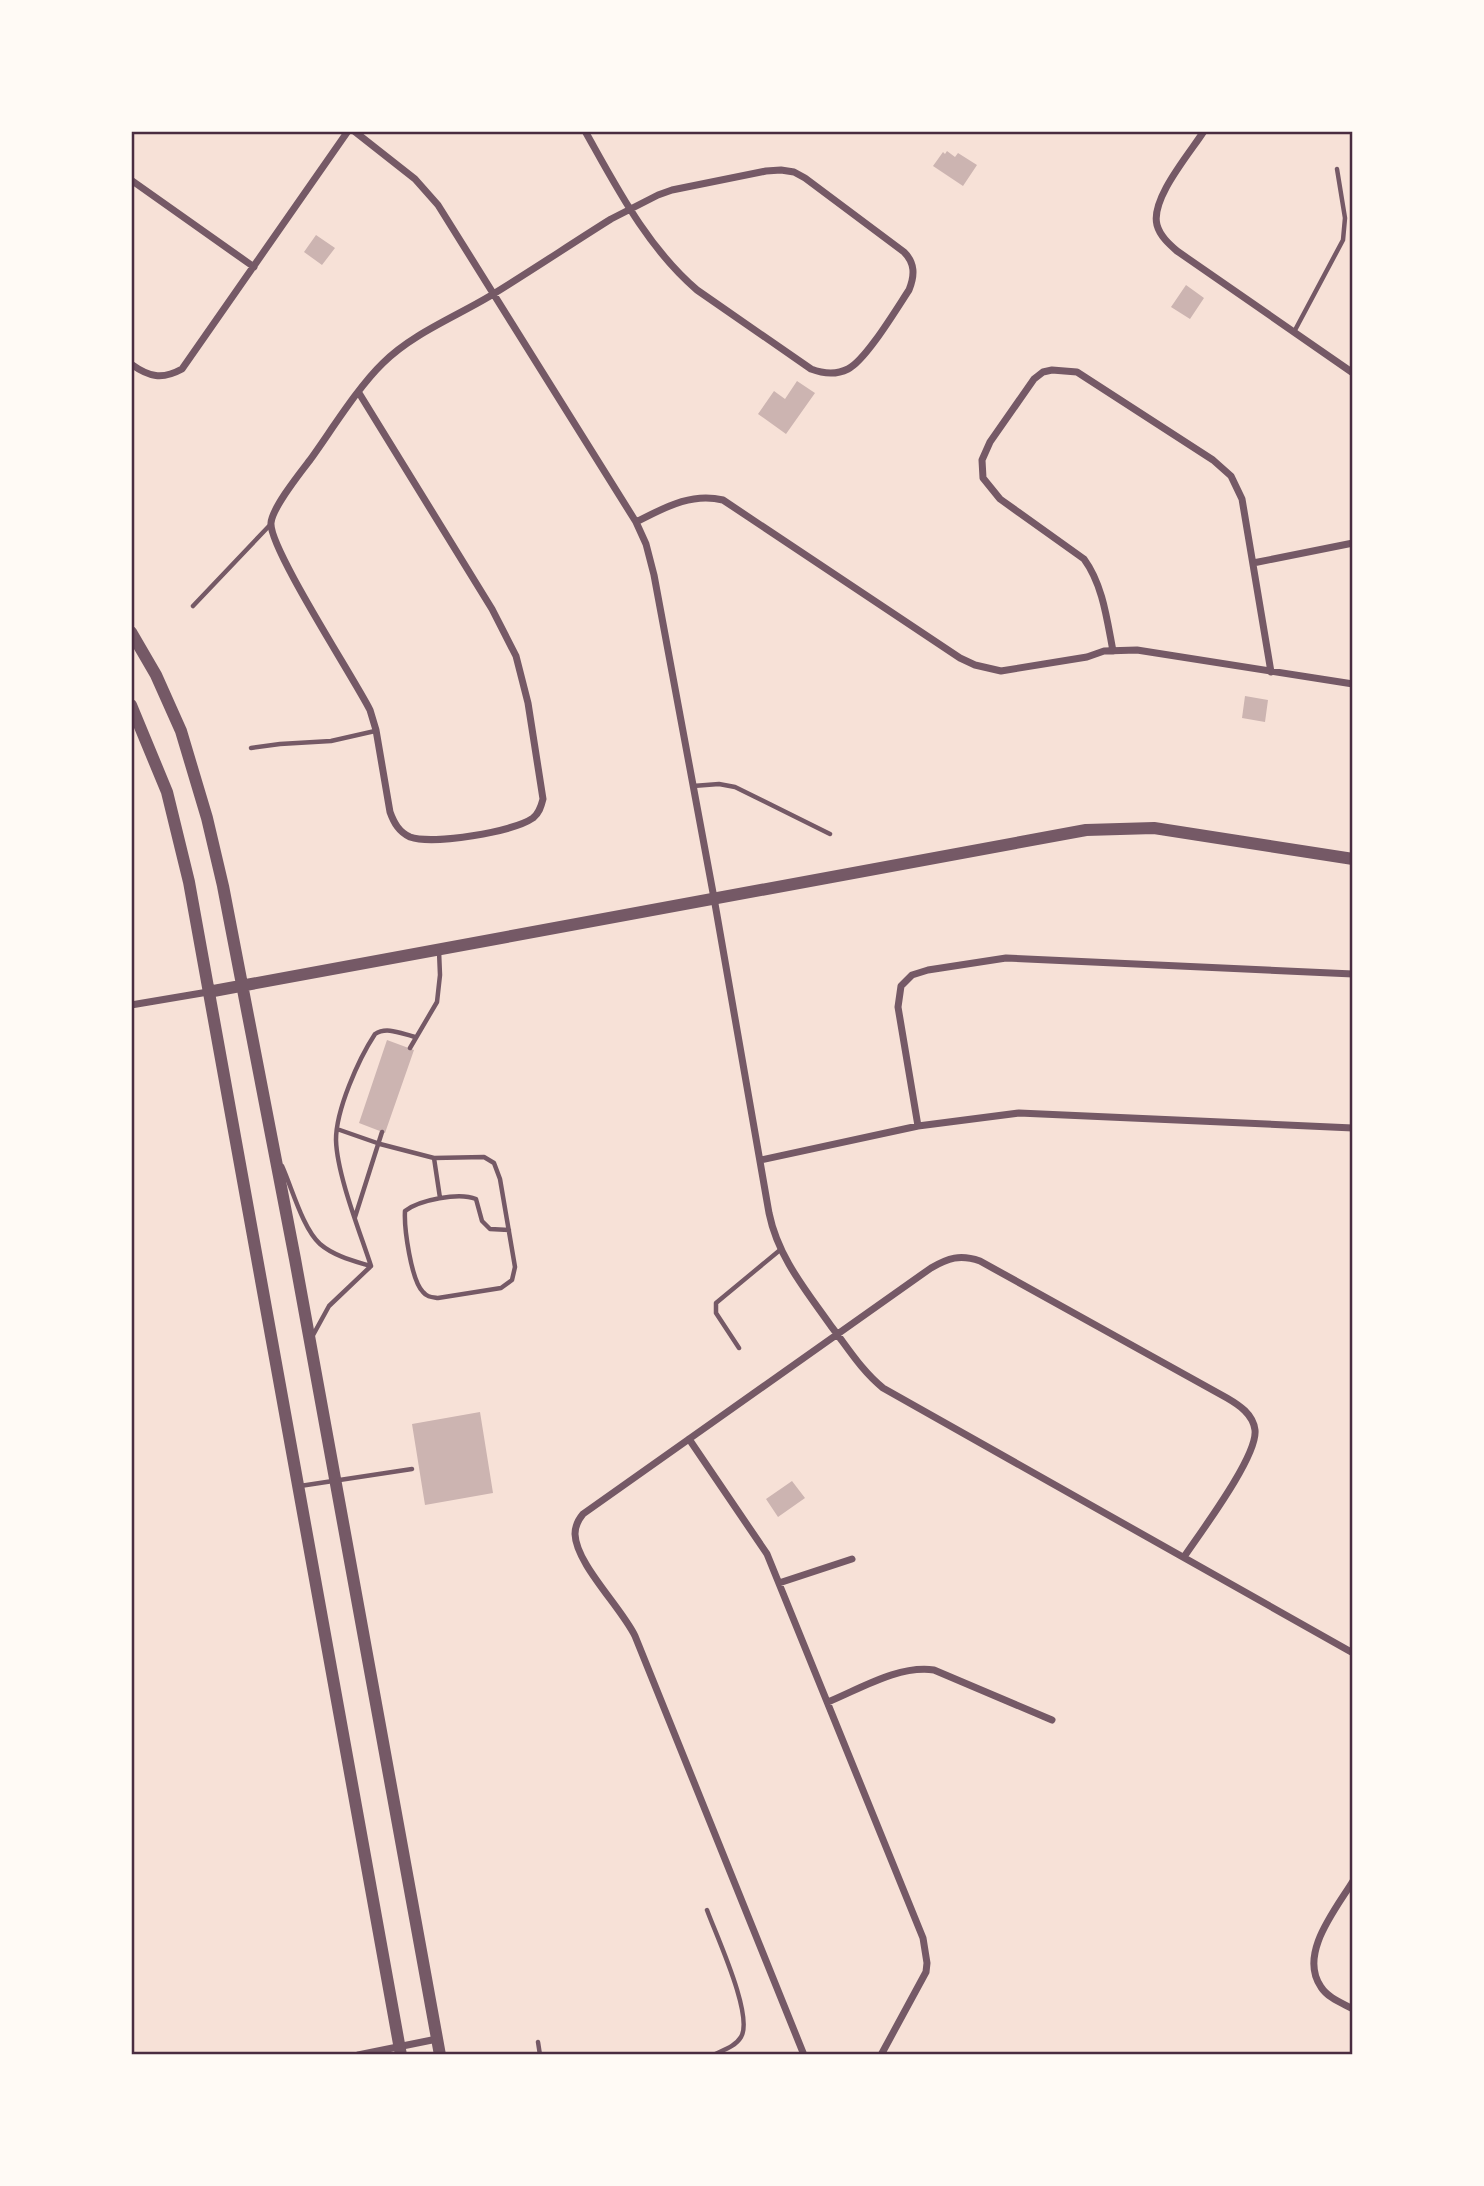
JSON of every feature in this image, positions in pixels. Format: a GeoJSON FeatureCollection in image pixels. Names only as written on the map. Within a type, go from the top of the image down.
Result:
{"type":"FeatureCollection","features":[{"type":"Feature","properties":{"kind":"street"},"geometry":{"type":"LineString","coordinates":[[131,364],[155,377],[172,375],[182,369],[348,131]]}},
{"type":"Feature","properties":{"kind":"street"},"geometry":{"type":"LineString","coordinates":[[354,131],[427,191],[494,293],[646,544],[714,898],[772,1229],[792,1272],[863,1371],[883,1388],[1353,1653]]}},
{"type":"Feature","properties":{"kind":"street"},"geometry":{"type":"LineString","coordinates":[[359,393],[492,609],[516,656],[524,678],[542,784],[541,807],[525,822],[454,839],[432,840],[409,836],[394,824],[376,730],[364,699],[293,576],[278,546],[271,524],[290,487],[359,393],[380,365],[396,351],[629,209],[658,195],[766,171],[794,172],[904,252],[913,264],[912,283],[900,304],[853,366],[836,373],[818,372],[803,365],[698,290],[661,253],[629,209],[585,131]]}},
{"type":"Feature","properties":{"kind":"street"},"geometry":{"type":"LineString","coordinates":[[1204,131],[1161,197],[1156,215],[1161,233],[1177,251],[1353,373]]}},
{"type":"Feature","properties":{"kind":"street"},"geometry":{"type":"LineString","coordinates":[[131,180],[254,267]]}},
{"type":"Feature","properties":{"kind":"street"},"geometry":{"type":"LineString","coordinates":[[1113,651],[1101,596],[1084,559],[1000,499],[983,478],[982,460],[990,442],[1034,379],[1043,372],[1060,369],[1077,372],[1222,467],[1237,484],[1242,499],[1272,672]]}},
{"type":"Feature","properties":{"kind":"street"},"geometry":{"type":"LineString","coordinates":[[635,522],[687,499],[713,497],[723,500],[975,666],[1001,671],[1012,670],[1113,651],[1137,650],[1353,684]]}},
{"type":"Feature","properties":{"kind":"street"},"geometry":{"type":"LineString","coordinates":[[1253,563],[1353,543]]}},
{"type":"Feature","properties":{"kind":"street"},"geometry":{"type":"LineString","coordinates":[[131,632],[173,710],[193,764],[211,832],[273,1145],[440,2055]]}},
{"type":"Feature","properties":{"kind":"street"},"geometry":{"type":"LineString","coordinates":[[131,705],[153,755],[175,821],[189,882],[400,2051]]}},
{"type":"Feature","properties":{"kind":"street"},"geometry":{"type":"LineString","coordinates":[[131,1005],[1063,834],[1118,828],[1177,831],[1353,859]]}},
{"type":"Feature","properties":{"kind":"street"},"geometry":{"type":"LineString","coordinates":[[918,1126],[898,1007],[901,986],[912,975],[972,962],[1006,958],[1353,974]]}},
{"type":"Feature","properties":{"kind":"street"},"geometry":{"type":"LineString","coordinates":[[761,1160],[918,1126],[1019,1113],[1353,1128]]}},
{"type":"Feature","properties":{"kind":"street"},"geometry":{"type":"LineString","coordinates":[[804,2055],[631,1628],[588,1565],[575,1535],[579,1519],[587,1510],[930,1268],[953,1256],[969,1257],[1241,1406],[1252,1420],[1255,1430],[1250,1453],[1184,1557]]}},
{"type":"Feature","properties":{"kind":"street"},"geometry":{"type":"LineString","coordinates":[[689,1439],[761,1543],[923,1938],[926,1972],[881,2055]]}},
{"type":"Feature","properties":{"kind":"street"},"geometry":{"type":"LineString","coordinates":[[779,1583],[852,1559]]}},
{"type":"Feature","properties":{"kind":"street"},"geometry":{"type":"LineString","coordinates":[[828,1702],[903,1671],[923,1668],[934,1670],[1052,1720]]}},
{"type":"Feature","properties":{"kind":"street"},"geometry":{"type":"LineString","coordinates":[[1353,1881],[1319,1940],[1314,1958],[1321,1989],[1353,2009]]}},
{"type":"Feature","properties":{"kind":"street"},"geometry":{"type":"LineString","coordinates":[[358,2055],[400,2051],[437,2039]]}},
{"type":"Feature","properties":{"kind":"lane"},"geometry":{"type":"LineString","coordinates":[[1294,332],[1343,240],[1345,218],[1337,169]]}},
{"type":"Feature","properties":{"kind":"lane"},"geometry":{"type":"LineString","coordinates":[[193,606],[271,524]]}},
{"type":"Feature","properties":{"kind":"lane"},"geometry":{"type":"LineString","coordinates":[[251,748],[324,742],[376,730]]}},
{"type":"Feature","properties":{"kind":"lane"},"geometry":{"type":"LineString","coordinates":[[692,786],[719,784],[735,787],[830,834]]}},
{"type":"Feature","properties":{"kind":"lane"},"geometry":{"type":"LineString","coordinates":[[410,1048],[437,1002],[439,950]]}},
{"type":"Feature","properties":{"kind":"lane"},"geometry":{"type":"LineString","coordinates":[[371,1266],[338,1157],[337,1129],[346,1097],[375,1034],[387,1030],[415,1037]]}},
{"type":"Feature","properties":{"kind":"lane"},"geometry":{"type":"LineString","coordinates":[[337,1129],[434,1158],[484,1157],[494,1163],[500,1179],[509,1230],[515,1267],[512,1280],[501,1288],[438,1298],[428,1297],[420,1290],[415,1274],[404,1221],[405,1211],[413,1205],[440,1198],[470,1196],[477,1199],[482,1222],[490,1229],[509,1230]]}},
{"type":"Feature","properties":{"kind":"lane"},"geometry":{"type":"LineString","coordinates":[[355,1217],[382,1132]]}},
{"type":"Feature","properties":{"kind":"lane"},"geometry":{"type":"LineString","coordinates":[[273,1145],[311,1234],[328,1250],[371,1266]]}},
{"type":"Feature","properties":{"kind":"lane"},"geometry":{"type":"LineString","coordinates":[[434,1158],[440,1198]]}},
{"type":"Feature","properties":{"kind":"lane"},"geometry":{"type":"LineString","coordinates":[[739,1348],[716,1313],[716,1303],[780,1250]]}},
{"type":"Feature","properties":{"kind":"lane"},"geometry":{"type":"LineString","coordinates":[[309,1342],[329,1306],[371,1266]]}},
{"type":"Feature","properties":{"kind":"lane"},"geometry":{"type":"LineString","coordinates":[[299,1486],[412,1469]]}},
{"type":"Feature","properties":{"kind":"lane"},"geometry":{"type":"LineString","coordinates":[[707,1910],[740,1997],[745,2019],[743,2035],[735,2045],[713,2055]]}},
{"type":"Feature","properties":{"kind":"lane"},"geometry":{"type":"LineString","coordinates":[[538,2042],[540,2055]]}},
{"type":"Feature","properties":{"kind":"building"},"geometry":{"type":"Polygon","coordinates":[[[947,151],[955,157],[958,153],[977,165],[963,186],[933,166],[943,152],[945,154],[947,151]]]}},
{"type":"Feature","properties":{"kind":"building"},"geometry":{"type":"Polygon","coordinates":[[[316,235],[335,248],[322,265],[304,252],[316,235]]]}},
{"type":"Feature","properties":{"kind":"building"},"geometry":{"type":"Polygon","coordinates":[[[1186,285],[1204,298],[1190,319],[1171,307],[1186,285]]]}},
{"type":"Feature","properties":{"kind":"building"},"geometry":{"type":"Polygon","coordinates":[[[797,381],[815,393],[786,434],[758,414],[774,391],[785,399],[797,381]]]}},
{"type":"Feature","properties":{"kind":"building"},"geometry":{"type":"Polygon","coordinates":[[[1245,696],[1268,700],[1265,722],[1242,718],[1245,696]]]}},
{"type":"Feature","properties":{"kind":"building"},"geometry":{"type":"Polygon","coordinates":[[[387,1040],[414,1050],[385,1133],[359,1123],[387,1040]]]}},
{"type":"Feature","properties":{"kind":"building"},"geometry":{"type":"Polygon","coordinates":[[[480,1412],[493,1493],[425,1505],[412,1424],[480,1412]]]}},
{"type":"Feature","properties":{"kind":"building"},"geometry":{"type":"Polygon","coordinates":[[[792,1481],[805,1498],[778,1517],[766,1499],[792,1481]]]}}]}
